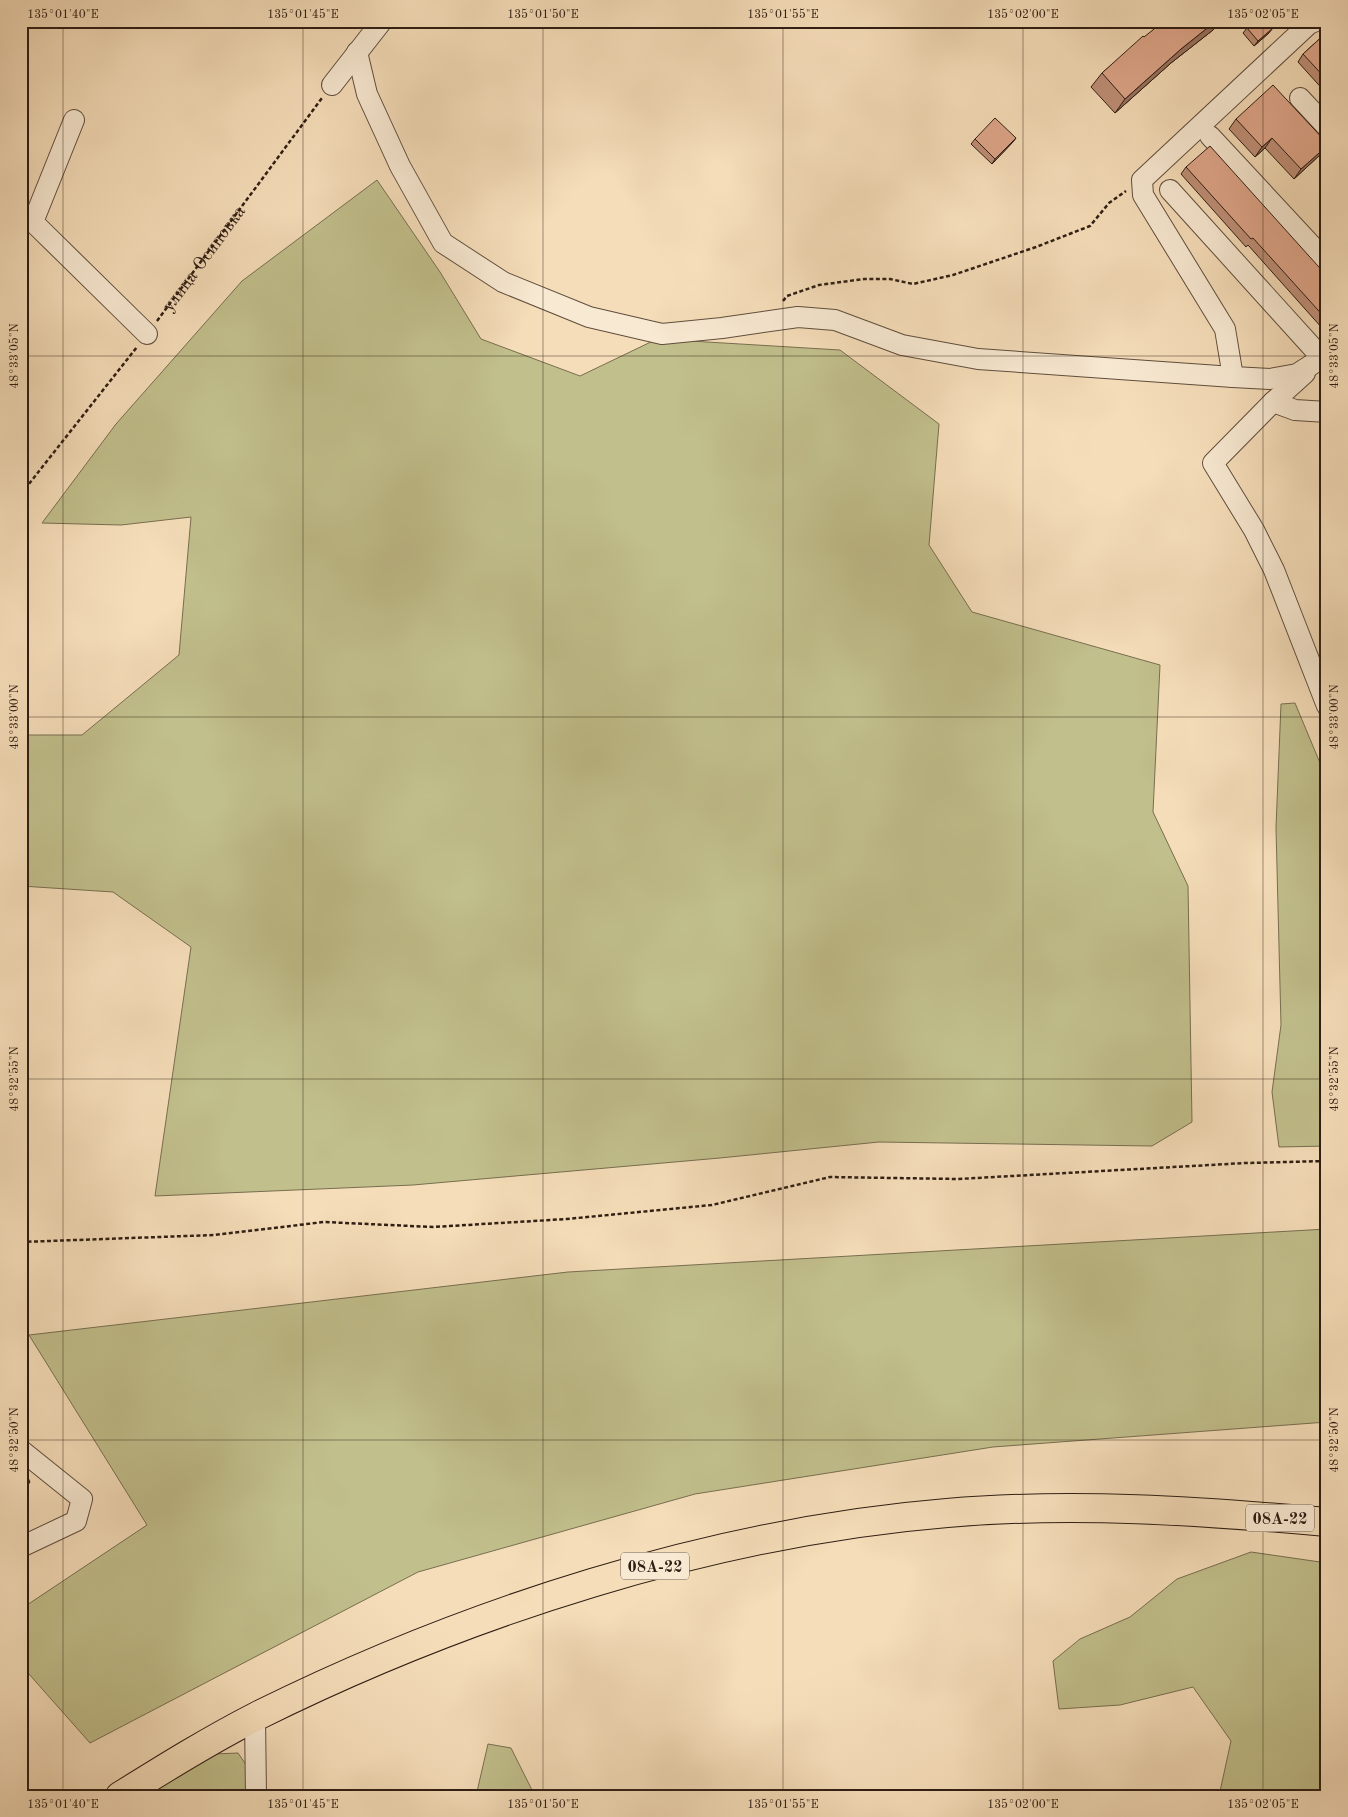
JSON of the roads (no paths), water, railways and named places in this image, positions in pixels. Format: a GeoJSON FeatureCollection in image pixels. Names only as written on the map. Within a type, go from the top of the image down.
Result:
{"type":"FeatureCollection","features":[{"type":"Feature","properties":{"kind":"highway","name":"08А-22"},"geometry":{"type":"LineString","coordinates":[[120,1796],[255,1717],[370,1664],[433,1638],[502,1613],[632,1572],[699,1554],[762,1540],[886,1519],[992,1510],[1156,1509],[1327,1522]]}},
{"type":"Feature","properties":{"kind":"street"},"geometry":{"type":"LineString","coordinates":[[332,85],[382,21]]}},
{"type":"Feature","properties":{"kind":"street"},"geometry":{"type":"LineString","coordinates":[[1233,377],[1225,329],[1143,195],[1142,180],[1309,24],[1316,21]]}},
{"type":"Feature","properties":{"kind":"street"},"geometry":{"type":"LineString","coordinates":[[1322,21],[1327,23]]}},
{"type":"Feature","properties":{"kind":"street"},"geometry":{"type":"LineString","coordinates":[[357,52],[367,94],[400,166],[443,242],[503,282],[589,318],[662,334],[798,317],[835,320],[902,344],[978,359],[1270,379],[1297,374],[1324,356]]}},
{"type":"Feature","properties":{"kind":"street"},"geometry":{"type":"LineString","coordinates":[[1300,98],[1327,126]]}},
{"type":"Feature","properties":{"kind":"street"},"geometry":{"type":"LineString","coordinates":[[74,120],[33,222],[147,334]]}},
{"type":"Feature","properties":{"kind":"street"},"geometry":{"type":"LineString","coordinates":[[1210,136],[1327,262]]}},
{"type":"Feature","properties":{"kind":"street"},"geometry":{"type":"LineString","coordinates":[[1170,190],[1324,356]]}},
{"type":"Feature","properties":{"kind":"street"},"geometry":{"type":"LineString","coordinates":[[1324,356],[1273,402],[1213,463],[1254,530],[1274,570],[1327,706]]}},
{"type":"Feature","properties":{"kind":"street"},"geometry":{"type":"LineString","coordinates":[[1273,402],[1295,410],[1327,412]]}},
{"type":"Feature","properties":{"kind":"street"},"geometry":{"type":"LineString","coordinates":[[21,1450],[82,1499],[76,1521],[21,1547]]}},
{"type":"Feature","properties":{"kind":"street"},"geometry":{"type":"LineString","coordinates":[[255,1717],[256,1796]]}}]}
